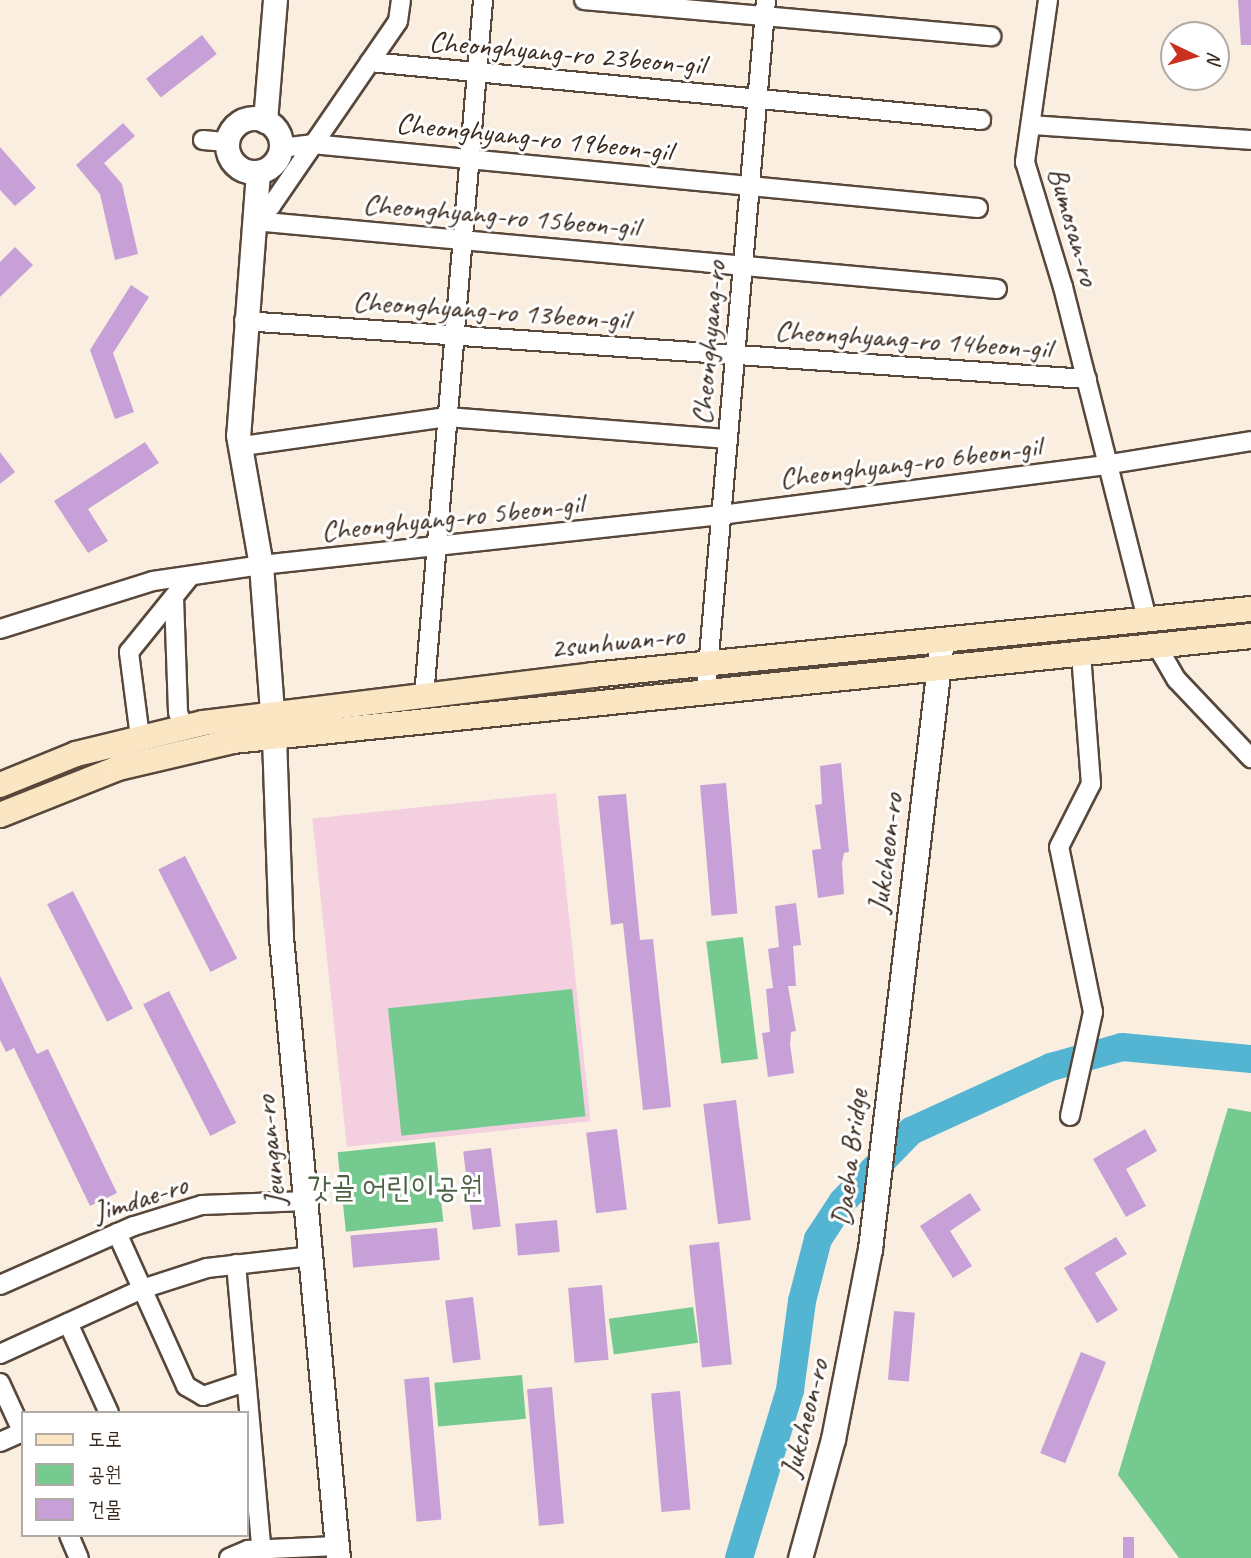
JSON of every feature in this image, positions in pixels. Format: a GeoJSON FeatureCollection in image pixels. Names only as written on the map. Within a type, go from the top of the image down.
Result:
{"type":"FeatureCollection","features":[{"type":"Feature","properties":{"kind":"main road","name":"2sunhwan-ro"},"geometry":{"type":"LineString","coordinates":[[0,815],[57,789],[169,753],[273,725],[424,696],[708,663],[1251,609]]}},
{"type":"Feature","properties":{"kind":"main road","name":"2sunhwan-ro"},"geometry":{"type":"LineString","coordinates":[[0,785],[76,754],[183,727],[273,725],[706,691],[1251,636]]}},
{"type":"Feature","properties":{"kind":"street"},"geometry":{"type":"LineString","coordinates":[[265,121],[275,0]]}},
{"type":"Feature","properties":{"kind":"street"},"geometry":{"type":"LineString","coordinates":[[254,221],[271,206],[398,20],[401,0]]}},
{"type":"Feature","properties":{"kind":"street"},"geometry":{"type":"LineString","coordinates":[[424,696],[483,0]]}},
{"type":"Feature","properties":{"kind":"street"},"geometry":{"type":"LineString","coordinates":[[584,0],[766,8],[991,36]]}},
{"type":"Feature","properties":{"kind":"street","name":"Bumosan-ro"},"geometry":{"type":"LineString","coordinates":[[1048,0],[1025,162],[1087,379],[1105,465],[1147,619]]}},
{"type":"Feature","properties":{"kind":"street","name":"Cheonghyang-ro"},"geometry":{"type":"LineString","coordinates":[[706,691],[766,8]]}},
{"type":"Feature","properties":{"kind":"street","name":"Cheonghyang-ro 23beon-gil"},"geometry":{"type":"LineString","coordinates":[[370,62],[981,120]]}},
{"type":"Feature","properties":{"kind":"street"},"geometry":{"type":"LineString","coordinates":[[242,121],[265,121],[275,128],[281,148],[276,162],[258,172],[237,166],[227,142],[242,121]]}},
{"type":"Feature","properties":{"kind":"street"},"geometry":{"type":"LineString","coordinates":[[1031,125],[1251,140]]}},
{"type":"Feature","properties":{"kind":"street"},"geometry":{"type":"LineString","coordinates":[[203,140],[227,142]]}},
{"type":"Feature","properties":{"kind":"street","name":"Cheonghyang-ro 19beon-gil"},"geometry":{"type":"LineString","coordinates":[[281,148],[312,144],[978,208]]}},
{"type":"Feature","properties":{"kind":"street","name":"Jeungan-ro"},"geometry":{"type":"LineString","coordinates":[[258,172],[244,321],[238,435],[243,446],[261,565],[273,725],[281,937],[338,1552]]}},
{"type":"Feature","properties":{"kind":"street","name":"Cheonghyang-ro 15beon-gil"},"geometry":{"type":"LineString","coordinates":[[254,221],[997,289]]}},
{"type":"Feature","properties":{"kind":"street","name":"Cheonghyang-ro 13beon-gil"},"geometry":{"type":"LineString","coordinates":[[244,321],[735,355]]}},
{"type":"Feature","properties":{"kind":"street","name":"Cheonghyang-ro 14beon-gil"},"geometry":{"type":"LineString","coordinates":[[735,355],[1087,379]]}},
{"type":"Feature","properties":{"kind":"street"},"geometry":{"type":"LineString","coordinates":[[243,446],[447,417],[728,439]]}},
{"type":"Feature","properties":{"kind":"street"},"geometry":{"type":"LineString","coordinates":[[1105,465],[1251,441]]}},
{"type":"Feature","properties":{"kind":"street","name":"Cheonghyang-ro 6beon-gil"},"geometry":{"type":"LineString","coordinates":[[721,515],[1105,465]]}},
{"type":"Feature","properties":{"kind":"street","name":"Cheonghyang-ro 5beon-gil"},"geometry":{"type":"LineString","coordinates":[[0,629],[153,581],[189,578],[261,565],[436,549],[721,515]]}},
{"type":"Feature","properties":{"kind":"street"},"geometry":{"type":"LineString","coordinates":[[140,737],[129,652],[189,578]]}},
{"type":"Feature","properties":{"kind":"street"},"geometry":{"type":"LineString","coordinates":[[174,597],[178,712],[183,727]]}},
{"type":"Feature","properties":{"kind":"street","name":"Jukcheon-ro"},"geometry":{"type":"LineString","coordinates":[[890,1073],[942,640]]}},
{"type":"Feature","properties":{"kind":"street"},"geometry":{"type":"LineString","coordinates":[[1157,646],[1177,680],[1251,758]]}},
{"type":"Feature","properties":{"kind":"street"},"geometry":{"type":"LineString","coordinates":[[1070,1116],[1093,1012],[1059,847],[1091,785],[1081,654]]}},
{"type":"Feature","properties":{"kind":"street","name":"Daeha Bridge"},"geometry":{"type":"LineString","coordinates":[[870,1249],[890,1073]]}},
{"type":"Feature","properties":{"kind":"street","name":"Jimdae-ro"},"geometry":{"type":"LineString","coordinates":[[0,1285],[117,1233],[202,1205],[307,1200]]}},
{"type":"Feature","properties":{"kind":"street"},"geometry":{"type":"LineString","coordinates":[[117,1233],[186,1386],[203,1396],[245,1381]]}},
{"type":"Feature","properties":{"kind":"street","name":"Jukcheon-ro"},"geometry":{"type":"LineString","coordinates":[[800,1558],[834,1439],[870,1249]]}},
{"type":"Feature","properties":{"kind":"street"},"geometry":{"type":"LineString","coordinates":[[0,1354],[142,1289],[236,1264],[312,1256]]}},
{"type":"Feature","properties":{"kind":"street"},"geometry":{"type":"LineString","coordinates":[[236,1264],[247,1411]]}},
{"type":"Feature","properties":{"kind":"street"},"geometry":{"type":"LineString","coordinates":[[68,1323],[108,1411]]}},
{"type":"Feature","properties":{"kind":"street"},"geometry":{"type":"LineString","coordinates":[[0,1383],[21,1431]]}},
{"type":"Feature","properties":{"kind":"street"},"geometry":{"type":"LineString","coordinates":[[0,1442],[21,1433]]}},
{"type":"Feature","properties":{"kind":"street"},"geometry":{"type":"LineString","coordinates":[[248,1434],[250,1469],[262,1553]]}},
{"type":"Feature","properties":{"kind":"street"},"geometry":{"type":"LineString","coordinates":[[72,1537],[79,1558]]}},
{"type":"Feature","properties":{"kind":"street"},"geometry":{"type":"LineString","coordinates":[[229,1558],[262,1553],[338,1552]]}},
{"type":"Feature","properties":{"kind":"shaded area"},"geometry":{"type":"Polygon","coordinates":[[[556,793],[590,1121],[347,1147],[312,819],[556,793]]]}},
{"type":"Feature","properties":{"kind":"green space"},"geometry":{"type":"Polygon","coordinates":[[[743,937],[758,1059],[721,1064],[706,942],[743,937]]]}},
{"type":"Feature","properties":{"kind":"green space"},"geometry":{"type":"Polygon","coordinates":[[[572,989],[585,1116],[401,1136],[388,1008],[572,989]]]}},
{"type":"Feature","properties":{"kind":"green space"},"geometry":{"type":"Polygon","coordinates":[[[1228,1108],[1251,1112],[1251,1558],[1179,1558],[1118,1475],[1228,1108]]]}},
{"type":"Feature","properties":{"kind":"green space","name":"갓골 어린이공원"},"geometry":{"type":"Polygon","coordinates":[[[435,1142],[443,1222],[346,1232],[338,1152],[435,1142]]]}},
{"type":"Feature","properties":{"kind":"green space"},"geometry":{"type":"Polygon","coordinates":[[[693,1307],[698,1343],[614,1354],[609,1319],[693,1307]]]}},
{"type":"Feature","properties":{"kind":"green space"},"geometry":{"type":"Polygon","coordinates":[[[522,1375],[526,1419],[438,1427],[434,1383],[522,1375]]]}},
{"type":"Feature","properties":{"kind":"building"},"geometry":{"type":"Polygon","coordinates":[[[1238,0],[1251,0],[1251,45],[1241,45],[1238,0]]]}},
{"type":"Feature","properties":{"kind":"building"},"geometry":{"type":"Polygon","coordinates":[[[202,35],[217,54],[161,98],[146,79],[202,35]]]}},
{"type":"Feature","properties":{"kind":"building"},"geometry":{"type":"Polygon","coordinates":[[[123,123],[135,136],[104,163],[122,184],[138,254],[115,260],[100,194],[76,165],[123,123]]]}},
{"type":"Feature","properties":{"kind":"building"},"geometry":{"type":"Polygon","coordinates":[[[0,147],[36,188],[15,206],[0,190],[0,147]]]}},
{"type":"Feature","properties":{"kind":"building"},"geometry":{"type":"Polygon","coordinates":[[[15,247],[33,265],[0,297],[0,262],[15,247]]]}},
{"type":"Feature","properties":{"kind":"building"},"geometry":{"type":"Polygon","coordinates":[[[131,285],[149,297],[113,353],[134,412],[115,419],[90,350],[131,285]]]}},
{"type":"Feature","properties":{"kind":"building"},"geometry":{"type":"Polygon","coordinates":[[[145,442],[159,463],[88,509],[108,541],[88,553],[54,501],[145,442]]]}},
{"type":"Feature","properties":{"kind":"building"},"geometry":{"type":"Polygon","coordinates":[[[0,452],[15,472],[0,484],[0,452]]]}},
{"type":"Feature","properties":{"kind":"building"},"geometry":{"type":"Polygon","coordinates":[[[841,763],[849,852],[844,853],[842,863],[844,894],[818,898],[812,850],[821,849],[815,805],[822,804],[820,766],[841,763]]]}},
{"type":"Feature","properties":{"kind":"building"},"geometry":{"type":"Polygon","coordinates":[[[726,783],[737,914],[712,916],[700,785],[726,783]]]}},
{"type":"Feature","properties":{"kind":"building"},"geometry":{"type":"Polygon","coordinates":[[[626,794],[640,940],[653,939],[671,1107],[643,1110],[623,923],[611,925],[598,796],[626,794]]]}},
{"type":"Feature","properties":{"kind":"building"},"geometry":{"type":"Polygon","coordinates":[[[185,856],[237,958],[210,972],[158,870],[185,856]]]}},
{"type":"Feature","properties":{"kind":"building"},"geometry":{"type":"Polygon","coordinates":[[[73,891],[133,1009],[107,1022],[47,904],[73,891]]]}},
{"type":"Feature","properties":{"kind":"building"},"geometry":{"type":"Polygon","coordinates":[[[796,903],[801,945],[793,946],[796,986],[788,986],[796,1031],[791,1032],[790,1044],[794,1073],[768,1077],[762,1033],[770,1032],[766,989],[773,988],[768,949],[779,947],[775,906],[796,903]]]}},
{"type":"Feature","properties":{"kind":"building"},"geometry":{"type":"Polygon","coordinates":[[[0,976],[37,1054],[48,1049],[117,1193],[90,1206],[14,1048],[6,1052],[0,1040],[0,976]]]}},
{"type":"Feature","properties":{"kind":"building"},"geometry":{"type":"Polygon","coordinates":[[[169,991],[236,1123],[210,1136],[143,1004],[169,991]]]}},
{"type":"Feature","properties":{"kind":"building"},"geometry":{"type":"Polygon","coordinates":[[[736,1100],[751,1220],[718,1224],[703,1104],[736,1100]]]}},
{"type":"Feature","properties":{"kind":"building"},"geometry":{"type":"Polygon","coordinates":[[[617,1129],[627,1209],[596,1213],[586,1133],[617,1129]]]}},
{"type":"Feature","properties":{"kind":"building"},"geometry":{"type":"Polygon","coordinates":[[[1145,1129],[1157,1151],[1126,1169],[1146,1206],[1126,1217],[1093,1159],[1145,1129]]]}},
{"type":"Feature","properties":{"kind":"building"},"geometry":{"type":"Polygon","coordinates":[[[491,1148],[501,1226],[473,1230],[463,1151],[491,1148]]]}},
{"type":"Feature","properties":{"kind":"building"},"geometry":{"type":"Polygon","coordinates":[[[970,1193],[981,1210],[950,1231],[972,1266],[953,1278],[920,1226],[970,1193]]]}},
{"type":"Feature","properties":{"kind":"building"},"geometry":{"type":"Polygon","coordinates":[[[557,1220],[560,1252],[518,1256],[515,1224],[557,1220]]]}},
{"type":"Feature","properties":{"kind":"building"},"geometry":{"type":"Polygon","coordinates":[[[437,1228],[440,1260],[353,1267],[350,1236],[437,1228]]]}},
{"type":"Feature","properties":{"kind":"building"},"geometry":{"type":"Polygon","coordinates":[[[1116,1237],[1127,1254],[1095,1273],[1118,1310],[1097,1323],[1064,1268],[1116,1237]]]}},
{"type":"Feature","properties":{"kind":"building"},"geometry":{"type":"Polygon","coordinates":[[[719,1242],[732,1364],[702,1367],[689,1245],[719,1242]]]}},
{"type":"Feature","properties":{"kind":"building"},"geometry":{"type":"Polygon","coordinates":[[[602,1285],[609,1360],[575,1363],[568,1288],[602,1285]]]}},
{"type":"Feature","properties":{"kind":"building"},"geometry":{"type":"Polygon","coordinates":[[[473,1297],[481,1360],[453,1363],[445,1300],[473,1297]]]}},
{"type":"Feature","properties":{"kind":"building"},"geometry":{"type":"Polygon","coordinates":[[[894,1311],[915,1313],[909,1382],[888,1380],[894,1311]]]}},
{"type":"Feature","properties":{"kind":"building"},"geometry":{"type":"Polygon","coordinates":[[[1081,1352],[1106,1362],[1065,1463],[1040,1453],[1081,1352]]]}},
{"type":"Feature","properties":{"kind":"building"},"geometry":{"type":"Polygon","coordinates":[[[429,1377],[441,1519],[417,1522],[404,1379],[429,1377]]]}},
{"type":"Feature","properties":{"kind":"building"},"geometry":{"type":"Polygon","coordinates":[[[552,1387],[564,1523],[539,1526],[527,1389],[552,1387]]]}},
{"type":"Feature","properties":{"kind":"building"},"geometry":{"type":"Polygon","coordinates":[[[680,1391],[690,1510],[661,1512],[651,1394],[680,1391]]]}},
{"type":"Feature","properties":{"kind":"building"},"geometry":{"type":"Polygon","coordinates":[[[1123,1537],[1134,1537],[1134,1558],[1123,1558],[1123,1537]]]}},
{"type":"Feature","properties":{"kind":"waterway"},"geometry":{"type":"LineString","coordinates":[[739,1558],[790,1390],[802,1301],[818,1239],[843,1201],[911,1131],[1051,1067],[1122,1047],[1251,1059]]}}]}
